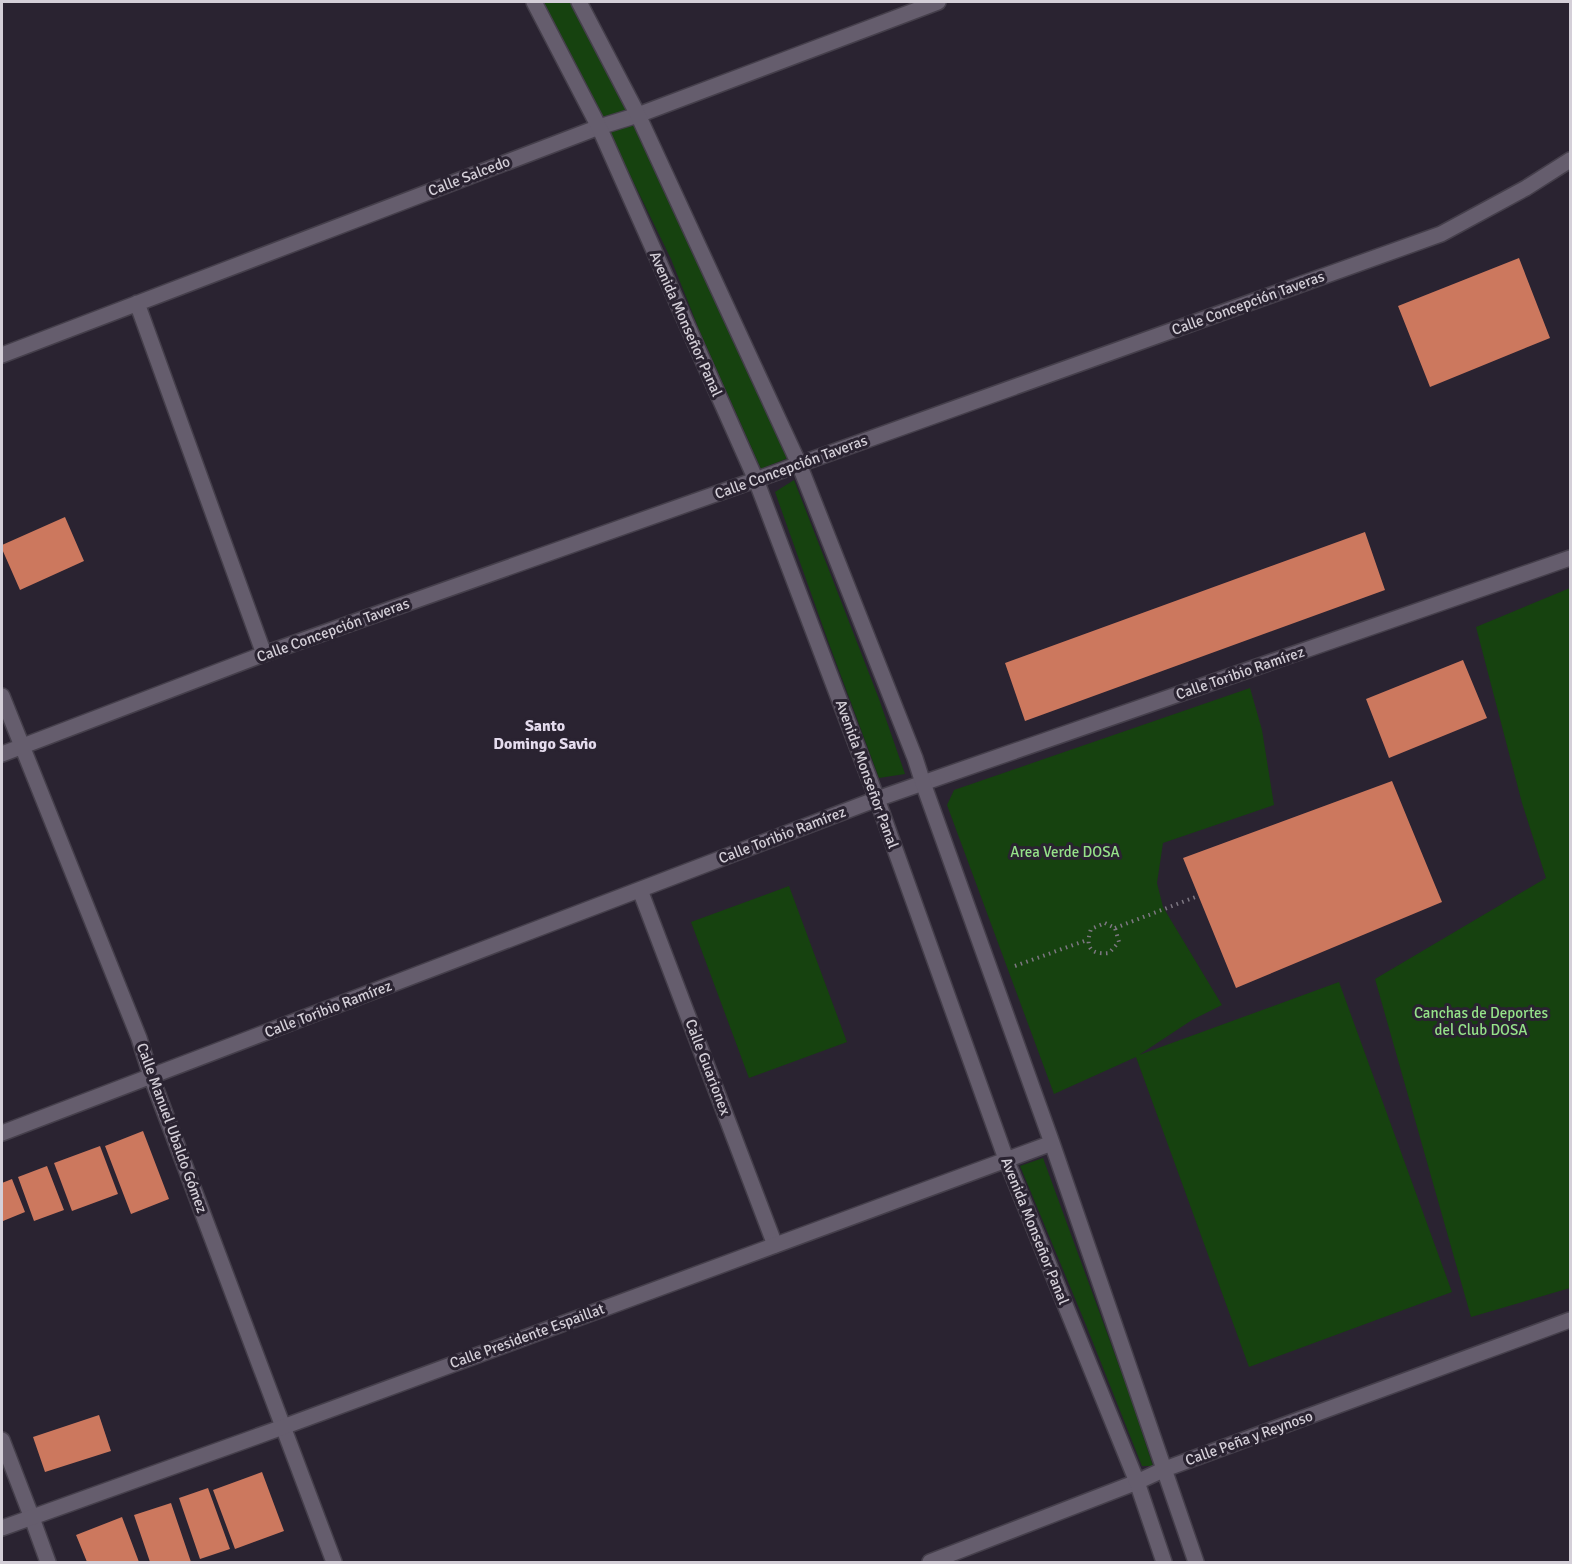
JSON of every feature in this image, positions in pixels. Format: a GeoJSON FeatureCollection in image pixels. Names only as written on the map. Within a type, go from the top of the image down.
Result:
{"type":"FeatureCollection","features":[{"type":"Feature","properties":{"kind":"street","name":"Avenida Monseñor Panal"},"geometry":{"type":"LineString","coordinates":[[534,2],[598,127],[756,480],[877,799],[1006,1159],[1137,1482],[1164,1563]]}},
{"type":"Feature","properties":{"kind":"street"},"geometry":{"type":"LineString","coordinates":[[579,2],[638,115],[799,464],[915,758],[1052,1143],[1196,1563]]}},
{"type":"Feature","properties":{"kind":"street","name":"Calle Salcedo"},"geometry":{"type":"LineString","coordinates":[[2,355],[598,127],[638,115],[938,2]]}},
{"type":"Feature","properties":{"kind":"street","name":"Calle Concepción Taveras"},"geometry":{"type":"LineString","coordinates":[[2,754],[264,654],[1441,234],[1526,188],[1570,160]]}},
{"type":"Feature","properties":{"kind":"street"},"geometry":{"type":"LineString","coordinates":[[137,303],[264,654]]}},
{"type":"Feature","properties":{"kind":"street","name":"Calle Toribio Ramírez"},"geometry":{"type":"LineString","coordinates":[[2,1133],[877,799],[1570,558]]}},
{"type":"Feature","properties":{"kind":"street","name":"Calle Manuel Ubaldo Gómez"},"geometry":{"type":"LineString","coordinates":[[2,696],[134,1027],[334,1563]]}},
{"type":"Feature","properties":{"kind":"street","name":"Calle Guarionex"},"geometry":{"type":"LineString","coordinates":[[640,890],[775,1245]]}},
{"type":"Feature","properties":{"kind":"street","name":"Calle Presidente Espaillat"},"geometry":{"type":"LineString","coordinates":[[2,1528],[283,1427],[1052,1143]]}},
{"type":"Feature","properties":{"kind":"street","name":"Calle Peña y Reynoso"},"geometry":{"type":"LineString","coordinates":[[930,1563],[1165,1469],[1570,1320]]}},
{"type":"Feature","properties":{"kind":"street"},"geometry":{"type":"LineString","coordinates":[[2,1440],[48,1563]]}},
{"type":"Feature","properties":{"kind":"path"},"geometry":{"type":"LineString","coordinates":[[1115,928],[1119,942],[1109,953],[1099,954],[1090,948],[1087,940],[1091,929],[1105,923],[1115,928],[1198,896]]}},
{"type":"Feature","properties":{"kind":"green space"},"geometry":{"type":"Polygon","coordinates":[[[543,2],[573,2],[627,111],[602,119],[543,2]]]}},
{"type":"Feature","properties":{"kind":"green space"},"geometry":{"type":"Polygon","coordinates":[[[635,124],[758,387],[788,458],[761,469],[700,332],[671,259],[609,132],[635,124]]]}},
{"type":"Feature","properties":{"kind":"green space"},"geometry":{"type":"Polygon","coordinates":[[[794,480],[879,699],[905,774],[879,778],[775,492],[794,480]]]}},
{"type":"Feature","properties":{"kind":"green space","name":"Canchas de Deportes del Club DOSA"},"geometry":{"type":"Polygon","coordinates":[[[1570,588],[1570,1288],[1471,1317],[1375,979],[1546,878],[1522,803],[1476,627],[1570,588]]]}},
{"type":"Feature","properties":{"kind":"green space","name":"Area Verde DOSA"},"geometry":{"type":"Polygon","coordinates":[[[1250,688],[1262,730],[1274,805],[1163,843],[1157,883],[1163,907],[1222,1005],[1192,1020],[1139,1055],[1339,982],[1452,1292],[1249,1367],[1136,1057],[1054,1094],[947,805],[954,790],[1250,688]]]}},
{"type":"Feature","properties":{"kind":"green space"},"geometry":{"type":"Polygon","coordinates":[[[789,886],[847,1042],[749,1078],[691,922],[789,886]]]}},
{"type":"Feature","properties":{"kind":"green space"},"geometry":{"type":"Polygon","coordinates":[[[1043,1158],[1129,1393],[1153,1466],[1142,1466],[1020,1166],[1043,1158]]]}},
{"type":"Feature","properties":{"kind":"building"},"geometry":{"type":"Polygon","coordinates":[[[1519,258],[1550,338],[1430,387],[1398,306],[1519,258]]]}},
{"type":"Feature","properties":{"kind":"building"},"geometry":{"type":"Polygon","coordinates":[[[65,517],[84,561],[20,590],[2,545],[65,517]]]}},
{"type":"Feature","properties":{"kind":"building"},"geometry":{"type":"Polygon","coordinates":[[[1365,532],[1385,590],[1025,721],[1005,663],[1365,532]]]}},
{"type":"Feature","properties":{"kind":"building"},"geometry":{"type":"Polygon","coordinates":[[[1463,660],[1487,718],[1389,758],[1366,699],[1463,660]]]}},
{"type":"Feature","properties":{"kind":"building"},"geometry":{"type":"Polygon","coordinates":[[[1392,781],[1442,902],[1236,988],[1183,858],[1392,781]]]}},
{"type":"Feature","properties":{"kind":"building"},"geometry":{"type":"Polygon","coordinates":[[[143,1131],[169,1199],[131,1214],[105,1146],[143,1131]]]}},
{"type":"Feature","properties":{"kind":"building"},"geometry":{"type":"Polygon","coordinates":[[[100,1146],[118,1194],[72,1211],[54,1163],[100,1146]]]}},
{"type":"Feature","properties":{"kind":"building"},"geometry":{"type":"Polygon","coordinates":[[[47,1166],[64,1210],[34,1221],[18,1177],[47,1166]]]}},
{"type":"Feature","properties":{"kind":"building"},"geometry":{"type":"Polygon","coordinates":[[[12,1179],[25,1212],[3,1221],[2,1183],[12,1179]]]}},
{"type":"Feature","properties":{"kind":"building"},"geometry":{"type":"Polygon","coordinates":[[[99,1415],[111,1451],[45,1472],[33,1437],[99,1415]]]}},
{"type":"Feature","properties":{"kind":"building"},"geometry":{"type":"Polygon","coordinates":[[[262,1472],[284,1531],[235,1549],[213,1490],[262,1472]]]}},
{"type":"Feature","properties":{"kind":"building"},"geometry":{"type":"Polygon","coordinates":[[[208,1488],[230,1549],[200,1559],[179,1498],[208,1488]]]}},
{"type":"Feature","properties":{"kind":"building"},"geometry":{"type":"Polygon","coordinates":[[[171,1503],[191,1562],[150,1562],[134,1515],[171,1503]]]}},
{"type":"Feature","properties":{"kind":"building"},"geometry":{"type":"Polygon","coordinates":[[[122,1517],[139,1562],[87,1562],[76,1535],[122,1517]]]}},
{"type":"Feature","properties":{"kind":"district","name":"Santo Domingo Savio"},"geometry":{"type":"Point","coordinates":[545,735]}}]}
